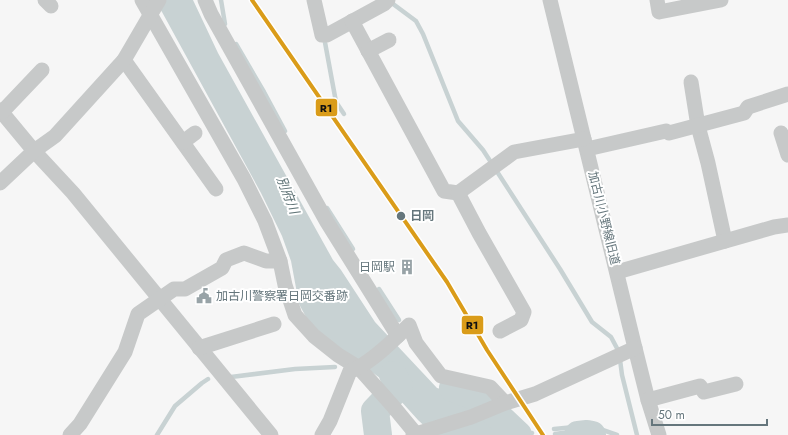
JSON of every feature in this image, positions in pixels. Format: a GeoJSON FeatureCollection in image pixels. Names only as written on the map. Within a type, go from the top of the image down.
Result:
{"type":"FeatureCollection","features":[{"type":"Feature","properties":{"kind":"street"},"geometry":{"type":"LineString","coordinates":[[142,0],[174,54],[266,221],[280,261],[285,284],[295,315],[314,336],[338,355],[359,368],[392,405],[415,434],[471,417],[505,403],[535,394],[635,348]]}},
{"type":"Feature","properties":{"kind":"street"},"geometry":{"type":"LineString","coordinates":[[1,179],[34,151],[55,136],[124,60],[159,0]]}},
{"type":"Feature","properties":{"kind":"street"},"geometry":{"type":"LineString","coordinates":[[205,0],[211,14],[327,222],[398,336]]}},
{"type":"Feature","properties":{"kind":"street"},"geometry":{"type":"LineString","coordinates":[[314,0],[322,35],[327,35],[384,4],[388,0]]}},
{"type":"Feature","properties":{"kind":"street","name":"加古川小野線旧道"},"geometry":{"type":"LineString","coordinates":[[550,0],[648,400],[659,435]]}},
{"type":"Feature","properties":{"kind":"street"},"geometry":{"type":"LineString","coordinates":[[657,0],[659,12],[721,0]]}},
{"type":"Feature","properties":{"kind":"street"},"geometry":{"type":"LineString","coordinates":[[352,21],[444,192],[458,193],[514,152],[586,144],[666,131],[669,133],[744,113],[748,107],[788,94]]}},
{"type":"Feature","properties":{"kind":"street"},"geometry":{"type":"LineString","coordinates":[[368,51],[389,40]]}},
{"type":"Feature","properties":{"kind":"street"},"geometry":{"type":"LineString","coordinates":[[124,60],[216,189]]}},
{"type":"Feature","properties":{"kind":"street"},"geometry":{"type":"LineString","coordinates":[[42,70],[1,111],[34,151],[73,193],[271,435]]}},
{"type":"Feature","properties":{"kind":"street"},"geometry":{"type":"LineString","coordinates":[[691,82],[698,126],[708,163],[725,241]]}},
{"type":"Feature","properties":{"kind":"street"},"geometry":{"type":"LineString","coordinates":[[183,142],[195,133]]}},
{"type":"Feature","properties":{"kind":"street"},"geometry":{"type":"LineString","coordinates":[[458,193],[524,312],[522,320],[500,330]]}},
{"type":"Feature","properties":{"kind":"street"},"geometry":{"type":"LineString","coordinates":[[617,272],[774,227],[788,225]]}},
{"type":"Feature","properties":{"kind":"street"},"geometry":{"type":"LineString","coordinates":[[70,435],[80,424],[125,352],[138,314],[174,289],[185,290],[222,268],[226,260],[244,253],[266,261],[280,261]]}},
{"type":"Feature","properties":{"kind":"street"},"geometry":{"type":"LineString","coordinates":[[199,348],[274,324]]}},
{"type":"Feature","properties":{"kind":"street"},"geometry":{"type":"LineString","coordinates":[[322,435],[330,421],[350,371],[359,368],[409,325],[416,343],[441,376],[490,387],[505,403]]}},
{"type":"Feature","properties":{"kind":"street"},"geometry":{"type":"LineString","coordinates":[[648,400],[700,386],[704,392],[736,384]]}},
{"type":"Feature","properties":{"kind":"water","name":"別府川"},"geometry":{"type":"Polygon","coordinates":[[[154,0],[193,0],[218,53],[333,260],[375,322],[437,388],[475,398],[514,435],[434,435],[418,420],[380,378],[321,335],[306,317],[299,304],[291,261],[282,236],[261,193],[154,0]]]}},
{"type":"Feature","properties":{"kind":"waterway"},"geometry":{"type":"LineString","coordinates":[[221,0],[225,24]]}},
{"type":"Feature","properties":{"kind":"waterway"},"geometry":{"type":"LineString","coordinates":[[389,1],[416,21],[423,34],[458,121],[483,150],[560,269],[592,322],[611,337],[619,352],[622,375],[637,435]]}},
{"type":"Feature","properties":{"kind":"waterway"},"geometry":{"type":"LineString","coordinates":[[324,37],[336,102],[344,114]]}},
{"type":"Feature","properties":{"kind":"waterway"},"geometry":{"type":"LineString","coordinates":[[236,44],[285,131]]}},
{"type":"Feature","properties":{"kind":"waterway"},"geometry":{"type":"LineString","coordinates":[[327,208],[353,249]]}},
{"type":"Feature","properties":{"kind":"waterway"},"geometry":{"type":"LineString","coordinates":[[379,289],[399,320]]}},
{"type":"Feature","properties":{"kind":"waterway"},"geometry":{"type":"LineString","coordinates":[[231,377],[295,369],[335,367]]}},
{"type":"Feature","properties":{"kind":"waterway","name":"別府川"},"geometry":{"type":"LineString","coordinates":[[378,435],[375,411],[399,386],[393,375]]}},
{"type":"Feature","properties":{"kind":"waterway"},"geometry":{"type":"LineString","coordinates":[[157,435],[175,406],[208,379]]}},
{"type":"Feature","properties":{"kind":"waterway","name":"別府川"},"geometry":{"type":"LineString","coordinates":[[453,388],[479,398],[518,435]]}},
{"type":"Feature","properties":{"kind":"waterway","name":"別府川"},"geometry":{"type":"LineString","coordinates":[[462,388],[481,395]]}},
{"type":"Feature","properties":{"kind":"waterway"},"geometry":{"type":"LineString","coordinates":[[507,414],[527,434],[532,433]]}},
{"type":"Feature","properties":{"kind":"waterway"},"geometry":{"type":"LineString","coordinates":[[554,429],[585,426],[594,427],[617,435]]}},
{"type":"Feature","properties":{"kind":"waterway"},"geometry":{"type":"LineString","coordinates":[[555,434],[585,430],[602,435]]}},
{"type":"Feature","properties":{"kind":"waterway","name":"別府川"},"geometry":{"type":"LineString","coordinates":[[578,435],[592,435]]}},
{"type":"Feature","properties":{"kind":"transit line","name":"R1"},"geometry":{"type":"LineString","coordinates":[[252,0],[447,282],[487,350],[543,435]]}},
{"type":"Feature","properties":{"kind":"place","name":"日岡"},"geometry":{"type":"Point","coordinates":[401,216]}},
{"type":"Feature","properties":{"kind":"place","name":"日岡駅"},"geometry":{"type":"Point","coordinates":[407,267]}},
{"type":"Feature","properties":{"kind":"place","name":"加古川警察署日岡交番跡"},"geometry":{"type":"Point","coordinates":[204,296]}}]}
